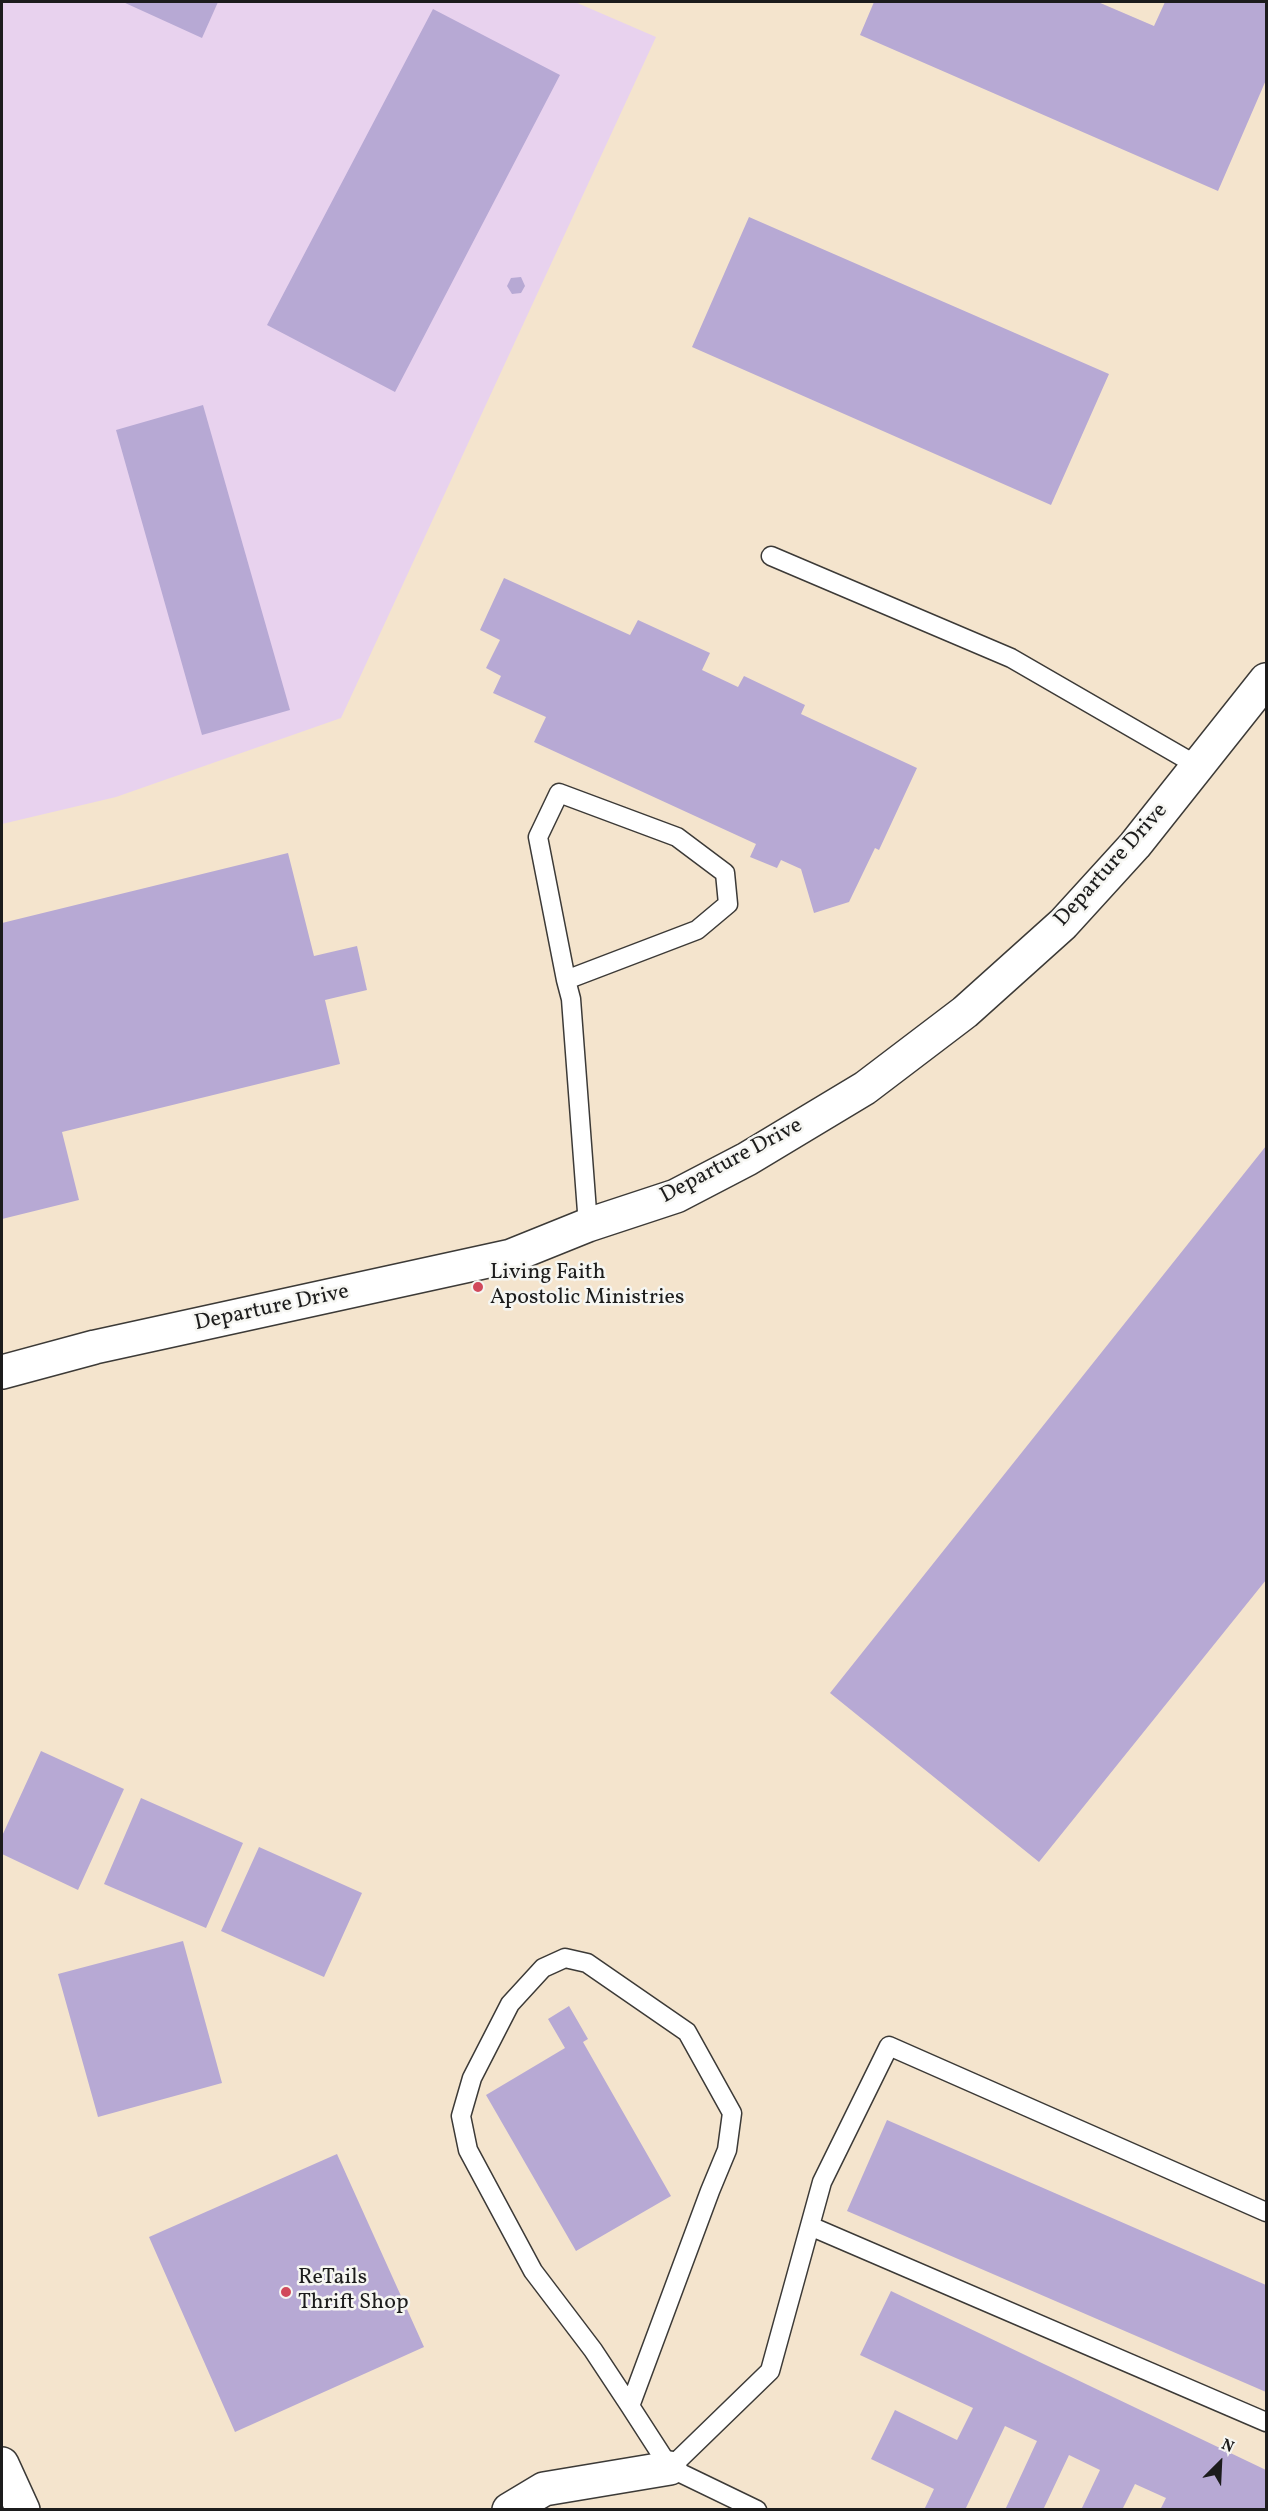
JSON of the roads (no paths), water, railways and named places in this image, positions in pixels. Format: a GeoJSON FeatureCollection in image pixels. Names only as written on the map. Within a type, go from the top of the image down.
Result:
{"type":"FeatureCollection","features":[{"type":"Feature","properties":{"kind":"street","name":"Departure Drive"},"geometry":{"type":"LineString","coordinates":[[2,1372],[95,1347],[511,1256],[588,1225],[676,1196],[747,1159],[865,1088],[965,1012],[1063,924],[1135,845],[1266,680]]}},
{"type":"Feature","properties":{"kind":"street"},"geometry":{"type":"LineString","coordinates":[[2,2464],[23,2510]]}},
{"type":"Feature","properties":{"kind":"street"},"geometry":{"type":"LineString","coordinates":[[509,2510],[544,2489],[670,2468]]}},
{"type":"Feature","properties":{"kind":"lane"},"geometry":{"type":"LineString","coordinates":[[771,556],[1011,658],[1198,766]]}},
{"type":"Feature","properties":{"kind":"lane"},"geometry":{"type":"LineString","coordinates":[[566,980],[697,930],[728,903],[725,873],[677,837],[559,793],[538,837],[566,980],[571,999],[588,1225]]}},
{"type":"Feature","properties":{"kind":"lane"},"geometry":{"type":"LineString","coordinates":[[630,2406],[710,2191],[728,2150],[732,2113],[687,2032],[587,1963],[565,1958],[543,1968],[510,2004],[472,2078],[461,2116],[468,2151],[533,2271],[593,2350],[670,2468],[758,2510]]}},
{"type":"Feature","properties":{"kind":"lane"},"geometry":{"type":"LineString","coordinates":[[670,2468],[770,2371],[822,2182],[890,2046],[1266,2212]]}},
{"type":"Feature","properties":{"kind":"lane"},"geometry":{"type":"LineString","coordinates":[[810,2226],[1266,2422]]}},
{"type":"Feature","properties":{"kind":"place","name":"Living Faith Apostolic Ministries"},"geometry":{"type":"Point","coordinates":[478,1287]}},
{"type":"Feature","properties":{"kind":"place","name":"ReTails Thrift Shop"},"geometry":{"type":"Point","coordinates":[286,2292]}}]}
